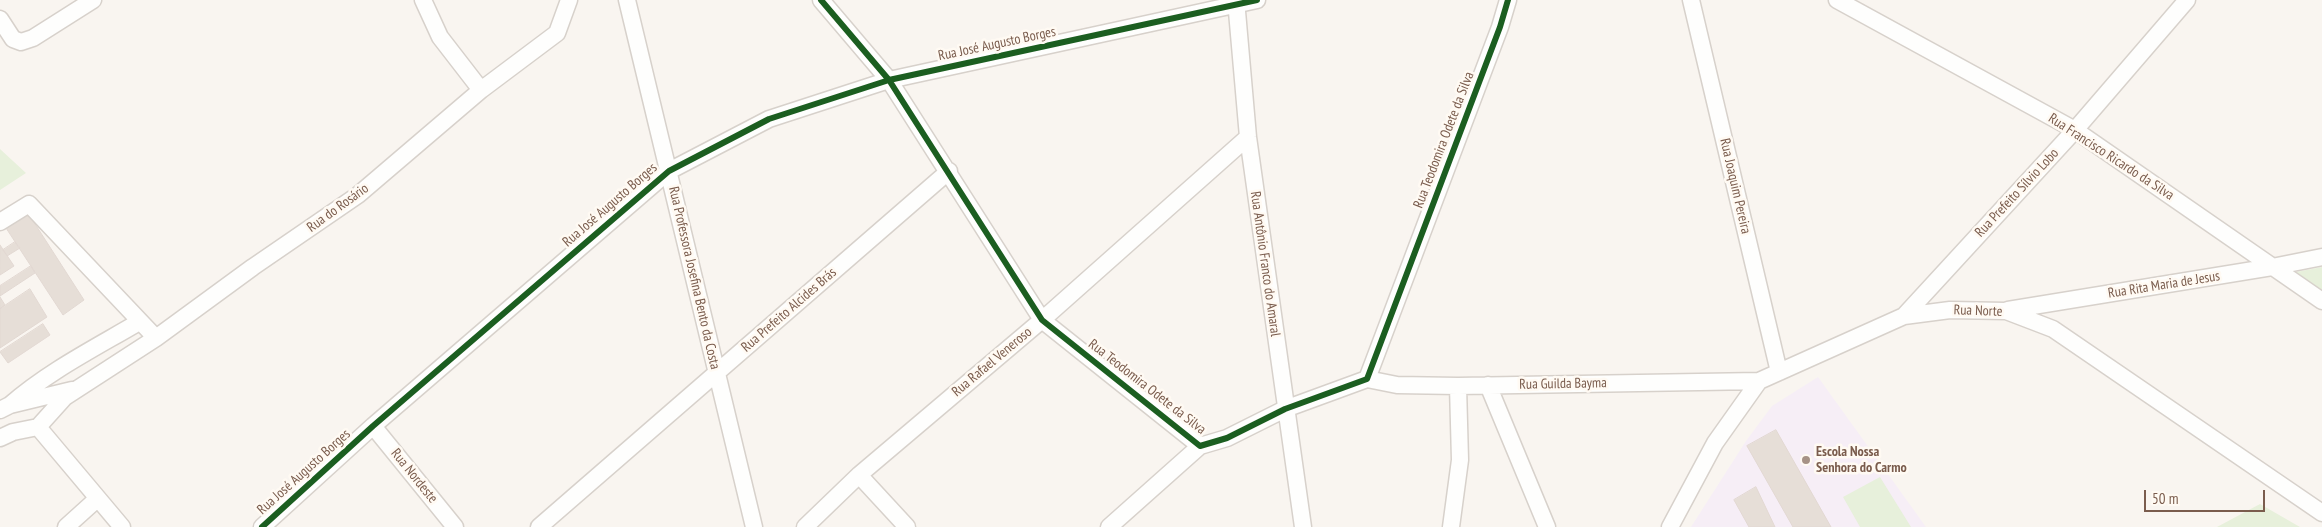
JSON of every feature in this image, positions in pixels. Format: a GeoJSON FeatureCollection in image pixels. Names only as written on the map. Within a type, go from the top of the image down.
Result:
{"type":"FeatureCollection","features":[{"type":"Feature","properties":{"kind":"street"},"geometry":{"type":"LineString","coordinates":[[0,19],[13,39],[21,42],[33,38],[93,0]]}},
{"type":"Feature","properties":{"kind":"street"},"geometry":{"type":"LineString","coordinates":[[423,0],[440,37],[482,90]]}},
{"type":"Feature","properties":{"kind":"street","name":"Rua do Rosário"},"geometry":{"type":"LineString","coordinates":[[38,427],[65,397],[156,338],[253,267],[358,196],[482,90],[557,32],[570,0]]}},
{"type":"Feature","properties":{"kind":"street","name":"Rua Professora Josefina Bento da Costa"},"geometry":{"type":"LineString","coordinates":[[627,0],[754,527]]}},
{"type":"Feature","properties":{"kind":"street","name":"Rua Teodomira Odete da Silva"},"geometry":{"type":"LineString","coordinates":[[821,0],[889,80],[949,171],[1042,320],[1200,446],[1227,438],[1285,409],[1367,380],[1500,27],[1508,0]]}},
{"type":"Feature","properties":{"kind":"street","name":"Rua José Augusto Borges"},"geometry":{"type":"LineString","coordinates":[[262,527],[373,426],[669,171],[769,119],[889,80],[1236,2],[1258,0]]}},
{"type":"Feature","properties":{"kind":"street","name":"Rua Joaquim Pereira"},"geometry":{"type":"LineString","coordinates":[[1690,0],[1779,372]]}},
{"type":"Feature","properties":{"kind":"street","name":"Rua Francisco Ricardo da Silva"},"geometry":{"type":"LineString","coordinates":[[1837,0],[2075,130],[2322,302]]}},
{"type":"Feature","properties":{"kind":"street","name":"Rua Prefeito Sílvio Lobo"},"geometry":{"type":"LineString","coordinates":[[1904,316],[2075,130],[2187,0]]}},
{"type":"Feature","properties":{"kind":"street","name":"Rua Antônio Franco do Amaral"},"geometry":{"type":"LineString","coordinates":[[1236,2],[1248,137],[1303,527]]}},
{"type":"Feature","properties":{"kind":"street","name":"Rua Rafael Veneroso"},"geometry":{"type":"LineString","coordinates":[[805,527],[859,475],[1042,320],[1248,137]]}},
{"type":"Feature","properties":{"kind":"street","name":"Rua Prefeito Alcides Brás"},"geometry":{"type":"LineString","coordinates":[[539,527],[949,171]]}},
{"type":"Feature","properties":{"kind":"street"},"geometry":{"type":"LineString","coordinates":[[0,222],[28,204],[156,338]]}},
{"type":"Feature","properties":{"kind":"street","name":"Rua Rita Maria de Jesus"},"geometry":{"type":"LineString","coordinates":[[2006,310],[2272,267],[2322,257]]}},
{"type":"Feature","properties":{"kind":"street","name":"Rua Norte"},"geometry":{"type":"LineString","coordinates":[[1670,527],[1715,443],[1759,382],[1904,316],[1950,310],[2006,310],[2053,329],[2322,513]]}},
{"type":"Feature","properties":{"kind":"street"},"geometry":{"type":"LineString","coordinates":[[5,407],[33,385],[139,322]]}},
{"type":"Feature","properties":{"kind":"street","name":"Rua Guilda Bayma"},"geometry":{"type":"LineString","coordinates":[[1367,380],[1397,385],[1458,386],[1488,384],[1759,382]]}},
{"type":"Feature","properties":{"kind":"street"},"geometry":{"type":"LineString","coordinates":[[1488,384],[1547,527]]}},
{"type":"Feature","properties":{"kind":"street"},"geometry":{"type":"LineString","coordinates":[[1451,527],[1460,460],[1458,386]]}},
{"type":"Feature","properties":{"kind":"street","name":"Rua do Rosário"},"geometry":{"type":"LineString","coordinates":[[5,407],[79,388]]}},
{"type":"Feature","properties":{"kind":"street","name":"Rua Nordeste"},"geometry":{"type":"LineString","coordinates":[[373,426],[455,527]]}},
{"type":"Feature","properties":{"kind":"street"},"geometry":{"type":"LineString","coordinates":[[0,438],[13,432],[38,427],[122,527]]}},
{"type":"Feature","properties":{"kind":"street"},"geometry":{"type":"LineString","coordinates":[[1109,527],[1200,446]]}},
{"type":"Feature","properties":{"kind":"street"},"geometry":{"type":"LineString","coordinates":[[859,475],[907,527]]}},
{"type":"Feature","properties":{"kind":"street"},"geometry":{"type":"LineString","coordinates":[[66,527],[97,499]]}},
{"type":"Feature","properties":{"kind":"shaded area","name":"Escola Nossa Senhora do Carmo"},"geometry":{"type":"Polygon","coordinates":[[[1818,377],[1926,527],[1691,527],[1746,441],[1772,406],[1818,377]]]}},
{"type":"Feature","properties":{"kind":"green space"},"geometry":{"type":"Polygon","coordinates":[[[0,149],[26,173],[0,190],[0,149]]]}},
{"type":"Feature","properties":{"kind":"green space"},"geometry":{"type":"Polygon","coordinates":[[[2322,267],[2322,295],[2291,273],[2322,267]]]}},
{"type":"Feature","properties":{"kind":"green space"},"geometry":{"type":"Polygon","coordinates":[[[1880,477],[1911,527],[1860,527],[1843,497],[1880,477]]]}},
{"type":"Feature","properties":{"kind":"green space"},"geometry":{"type":"Polygon","coordinates":[[[2260,504],[2300,527],[2217,527],[2260,504]]]}},
{"type":"Feature","properties":{"kind":"building"},"geometry":{"type":"Polygon","coordinates":[[[28,213],[84,300],[63,315],[6,228],[28,213]]]}},
{"type":"Feature","properties":{"kind":"building"},"geometry":{"type":"Polygon","coordinates":[[[15,242],[20,248],[7,256],[3,250],[15,242]]]}},
{"type":"Feature","properties":{"kind":"building"},"geometry":{"type":"Polygon","coordinates":[[[0,245],[14,266],[0,275],[0,245]]]}},
{"type":"Feature","properties":{"kind":"building"},"geometry":{"type":"Polygon","coordinates":[[[31,266],[35,273],[0,296],[0,286],[31,266]]]}},
{"type":"Feature","properties":{"kind":"building"},"geometry":{"type":"Polygon","coordinates":[[[30,289],[47,317],[0,348],[0,309],[30,289]]]}},
{"type":"Feature","properties":{"kind":"building"},"geometry":{"type":"Polygon","coordinates":[[[0,297],[5,305],[0,309],[0,297]]]}},
{"type":"Feature","properties":{"kind":"building"},"geometry":{"type":"Polygon","coordinates":[[[43,324],[50,335],[8,363],[0,352],[43,324]]]}},
{"type":"Feature","properties":{"kind":"building"},"geometry":{"type":"Polygon","coordinates":[[[1776,430],[1831,527],[1793,527],[1747,446],[1776,430]]]}},
{"type":"Feature","properties":{"kind":"building"},"geometry":{"type":"Polygon","coordinates":[[[1756,487],[1775,527],[1749,527],[1734,500],[1756,487]]]}},
{"type":"Feature","properties":{"kind":"cycle path"},"geometry":{"type":"LineString","coordinates":[[821,0],[889,80],[1042,320],[1200,446],[1227,438],[1285,409],[1367,379],[1500,27],[1508,0]]}},
{"type":"Feature","properties":{"kind":"cycle path"},"geometry":{"type":"LineString","coordinates":[[262,527],[373,426],[669,171],[769,119],[889,80],[1257,0]]}},
{"type":"Feature","properties":{"kind":"place","name":"Escola Nossa Senhora do Carmo"},"geometry":{"type":"Point","coordinates":[1806,460]}}]}
